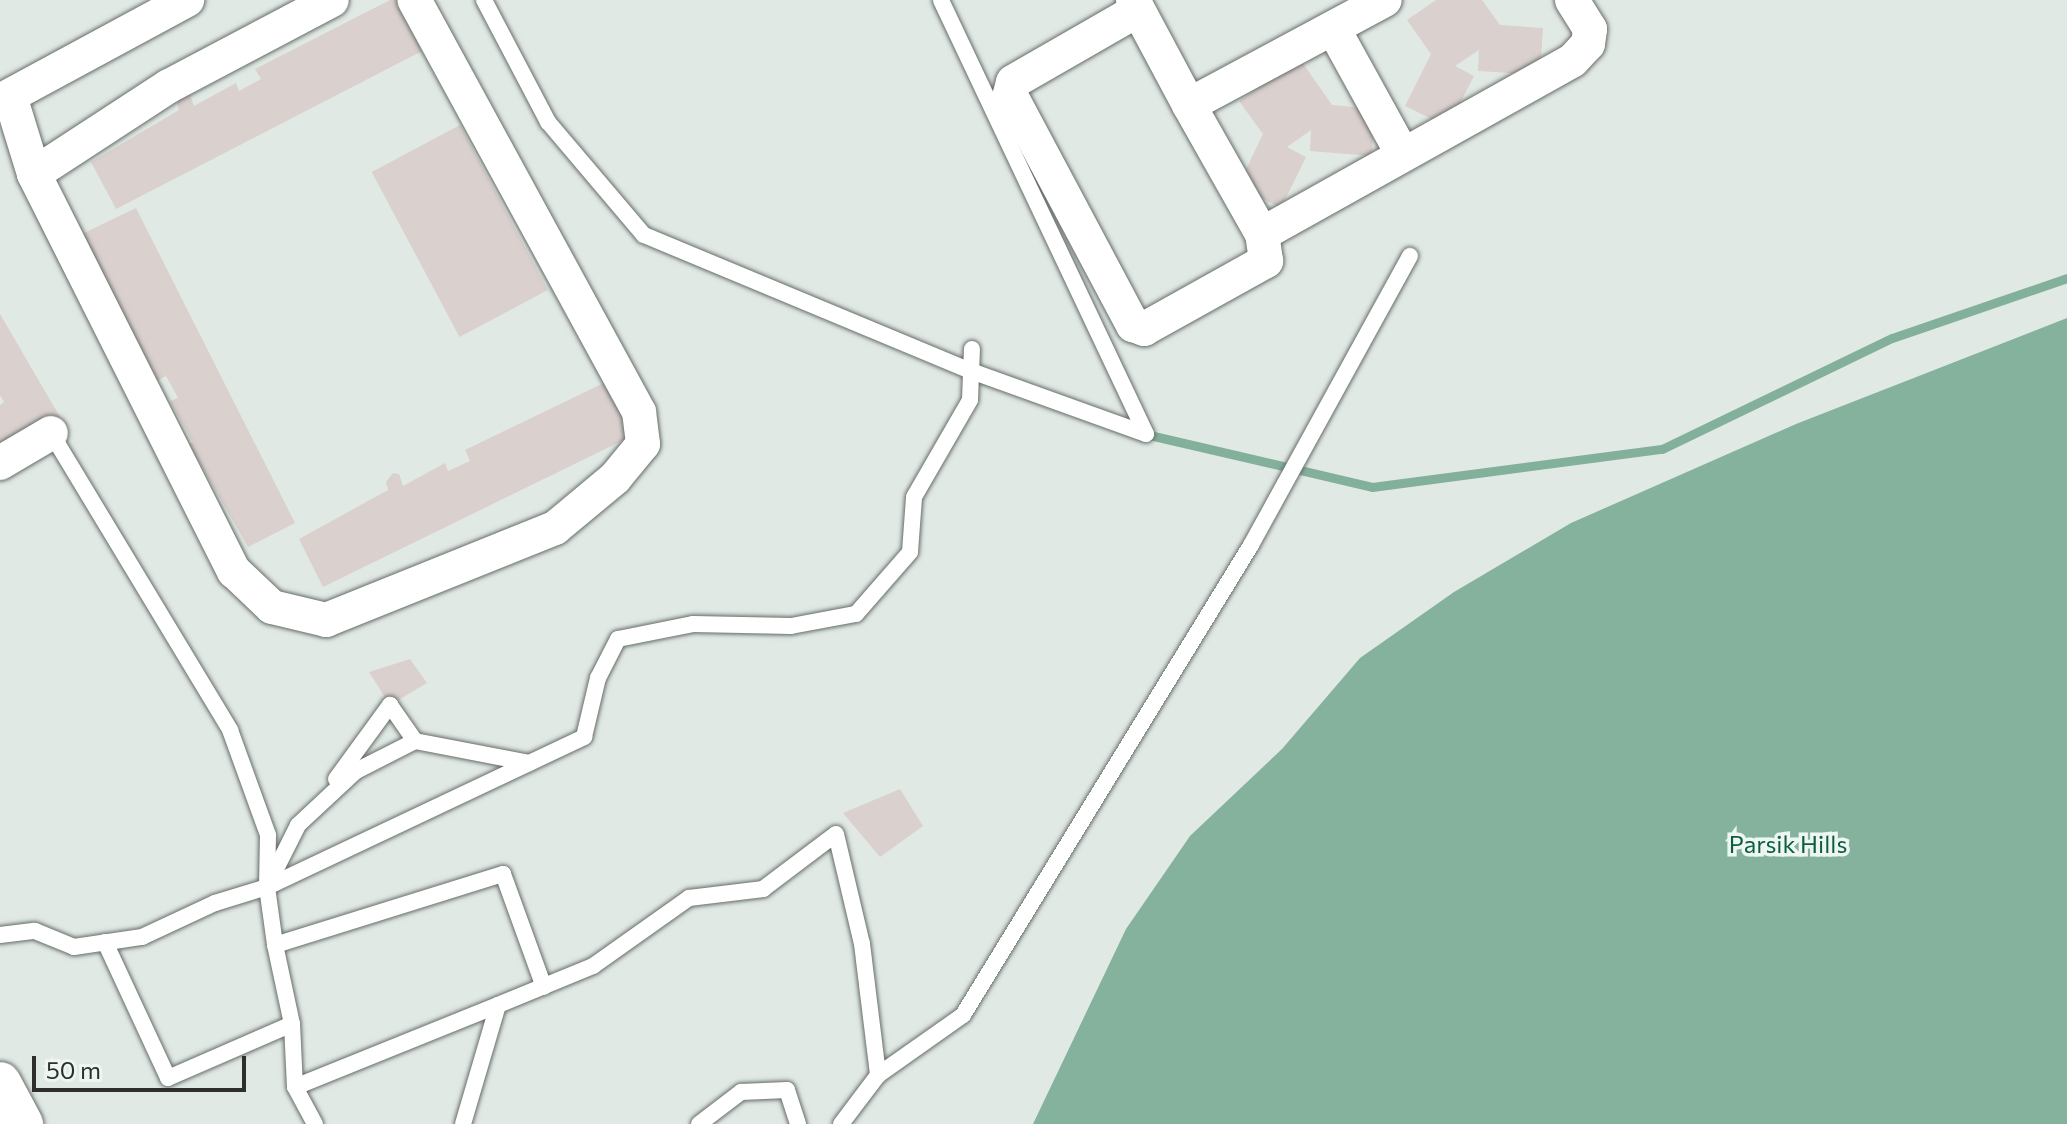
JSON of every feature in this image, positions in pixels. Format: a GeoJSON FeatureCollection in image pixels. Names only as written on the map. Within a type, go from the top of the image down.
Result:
{"type":"FeatureCollection","features":[{"type":"Feature","properties":{"kind":"street"},"geometry":{"type":"LineString","coordinates":[[187,0],[5,98],[34,174],[234,571],[272,607],[326,620],[555,528],[615,478],[643,444],[639,412],[414,0]]}},
{"type":"Feature","properties":{"kind":"street"},"geometry":{"type":"LineString","coordinates":[[34,174],[169,86],[332,0]]}},
{"type":"Feature","properties":{"kind":"street"},"geometry":{"type":"LineString","coordinates":[[1189,105],[1385,0]]}},
{"type":"Feature","properties":{"kind":"street"},"geometry":{"type":"LineString","coordinates":[[1262,234],[1573,60],[1588,44],[1590,29],[1572,0]]}},
{"type":"Feature","properties":{"kind":"street"},"geometry":{"type":"LineString","coordinates":[[1136,5],[1189,105],[1262,234],[1266,261],[1144,329],[1133,325],[1010,94],[1013,82],[1136,5]]}},
{"type":"Feature","properties":{"kind":"street"},"geometry":{"type":"LineString","coordinates":[[1333,28],[1402,153]]}},
{"type":"Feature","properties":{"kind":"street"},"geometry":{"type":"LineString","coordinates":[[0,463],[51,433]]}},
{"type":"Feature","properties":{"kind":"street"},"geometry":{"type":"LineString","coordinates":[[0,1083],[22,1124]]}},
{"type":"Feature","properties":{"kind":"lane"},"geometry":{"type":"LineString","coordinates":[[484,0],[548,122],[644,235],[971,371],[1146,434],[941,0]]}},
{"type":"Feature","properties":{"kind":"lane"},"geometry":{"type":"LineString","coordinates":[[841,1124],[878,1075],[963,1015],[1286,486],[1410,256]]}},
{"type":"Feature","properties":{"kind":"lane"},"geometry":{"type":"LineString","coordinates":[[0,935],[35,931],[74,947],[142,937],[215,903],[267,887],[584,737],[598,678],[618,639],[693,624],[791,626],[856,614],[910,552],[914,497],[970,400],[972,349]]}},
{"type":"Feature","properties":{"kind":"lane"},"geometry":{"type":"LineString","coordinates":[[51,433],[230,730],[268,835],[267,887],[275,945],[292,1024],[295,1087],[315,1124]]}},
{"type":"Feature","properties":{"kind":"lane"},"geometry":{"type":"LineString","coordinates":[[314,810],[390,705],[415,741]]}},
{"type":"Feature","properties":{"kind":"lane"},"geometry":{"type":"LineString","coordinates":[[267,887],[298,825],[356,771],[415,741],[529,763]]}},
{"type":"Feature","properties":{"kind":"lane"},"geometry":{"type":"LineString","coordinates":[[295,1087],[593,966],[689,898],[763,889],[836,834],[862,944],[878,1075]]}},
{"type":"Feature","properties":{"kind":"lane"},"geometry":{"type":"LineString","coordinates":[[275,945],[503,874],[544,987]]}},
{"type":"Feature","properties":{"kind":"lane"},"geometry":{"type":"LineString","coordinates":[[105,942],[168,1078],[292,1024]]}},
{"type":"Feature","properties":{"kind":"lane"},"geometry":{"type":"LineString","coordinates":[[463,1124],[498,1005]]}},
{"type":"Feature","properties":{"kind":"lane"},"geometry":{"type":"LineString","coordinates":[[699,1124],[741,1092],[787,1090],[798,1124]]}},
{"type":"Feature","properties":{"kind":"green space","name":"Parsik Hills"},"geometry":{"type":"Polygon","coordinates":[[[2067,318],[2067,1124],[1033,1124],[1126,929],[1190,836],[1282,749],[1360,658],[1454,592],[1571,523],[1796,424],[2067,318]]]}},
{"type":"Feature","properties":{"kind":"building"},"geometry":{"type":"Polygon","coordinates":[[[390,0],[403,0],[428,48],[116,209],[91,162],[179,110],[177,102],[184,93],[190,94],[194,106],[236,83],[239,91],[261,79],[255,69],[390,0]]]}},
{"type":"Feature","properties":{"kind":"building"},"geometry":{"type":"Polygon","coordinates":[[[1436,0],[1482,0],[1500,25],[1543,28],[1540,75],[1478,71],[1479,50],[1455,66],[1474,76],[1448,127],[1405,106],[1431,54],[1407,20],[1436,0]]]}},
{"type":"Feature","properties":{"kind":"building"},"geometry":{"type":"Polygon","coordinates":[[[1300,59],[1332,105],[1374,109],[1372,156],[1310,151],[1311,130],[1287,147],[1306,157],[1281,208],[1238,186],[1263,134],[1239,101],[1300,59]]]}},
{"type":"Feature","properties":{"kind":"building"},"geometry":{"type":"Polygon","coordinates":[[[460,125],[548,290],[459,337],[372,172],[460,125]]]}},
{"type":"Feature","properties":{"kind":"building"},"geometry":{"type":"Polygon","coordinates":[[[136,208],[295,523],[248,547],[197,458],[189,460],[187,443],[193,443],[170,401],[178,398],[166,376],[156,381],[82,234],[136,208]]]}},
{"type":"Feature","properties":{"kind":"building"},"geometry":{"type":"Polygon","coordinates":[[[0,314],[60,417],[0,451],[0,405],[4,402],[0,395],[0,314]]]}},
{"type":"Feature","properties":{"kind":"building"},"geometry":{"type":"Polygon","coordinates":[[[612,379],[638,433],[323,587],[299,539],[388,490],[386,482],[393,473],[399,474],[403,486],[445,463],[448,471],[470,461],[465,450],[612,379]]]}},
{"type":"Feature","properties":{"kind":"building"},"geometry":{"type":"Polygon","coordinates":[[[410,659],[427,683],[390,705],[369,672],[410,659]]]}},
{"type":"Feature","properties":{"kind":"building"},"geometry":{"type":"Polygon","coordinates":[[[900,789],[923,826],[880,857],[843,813],[900,789]]]}},
{"type":"Feature","properties":{"kind":"waterway"},"geometry":{"type":"LineString","coordinates":[[1145,434],[1372,487],[1662,449],[1892,338],[2067,278]]}}]}
